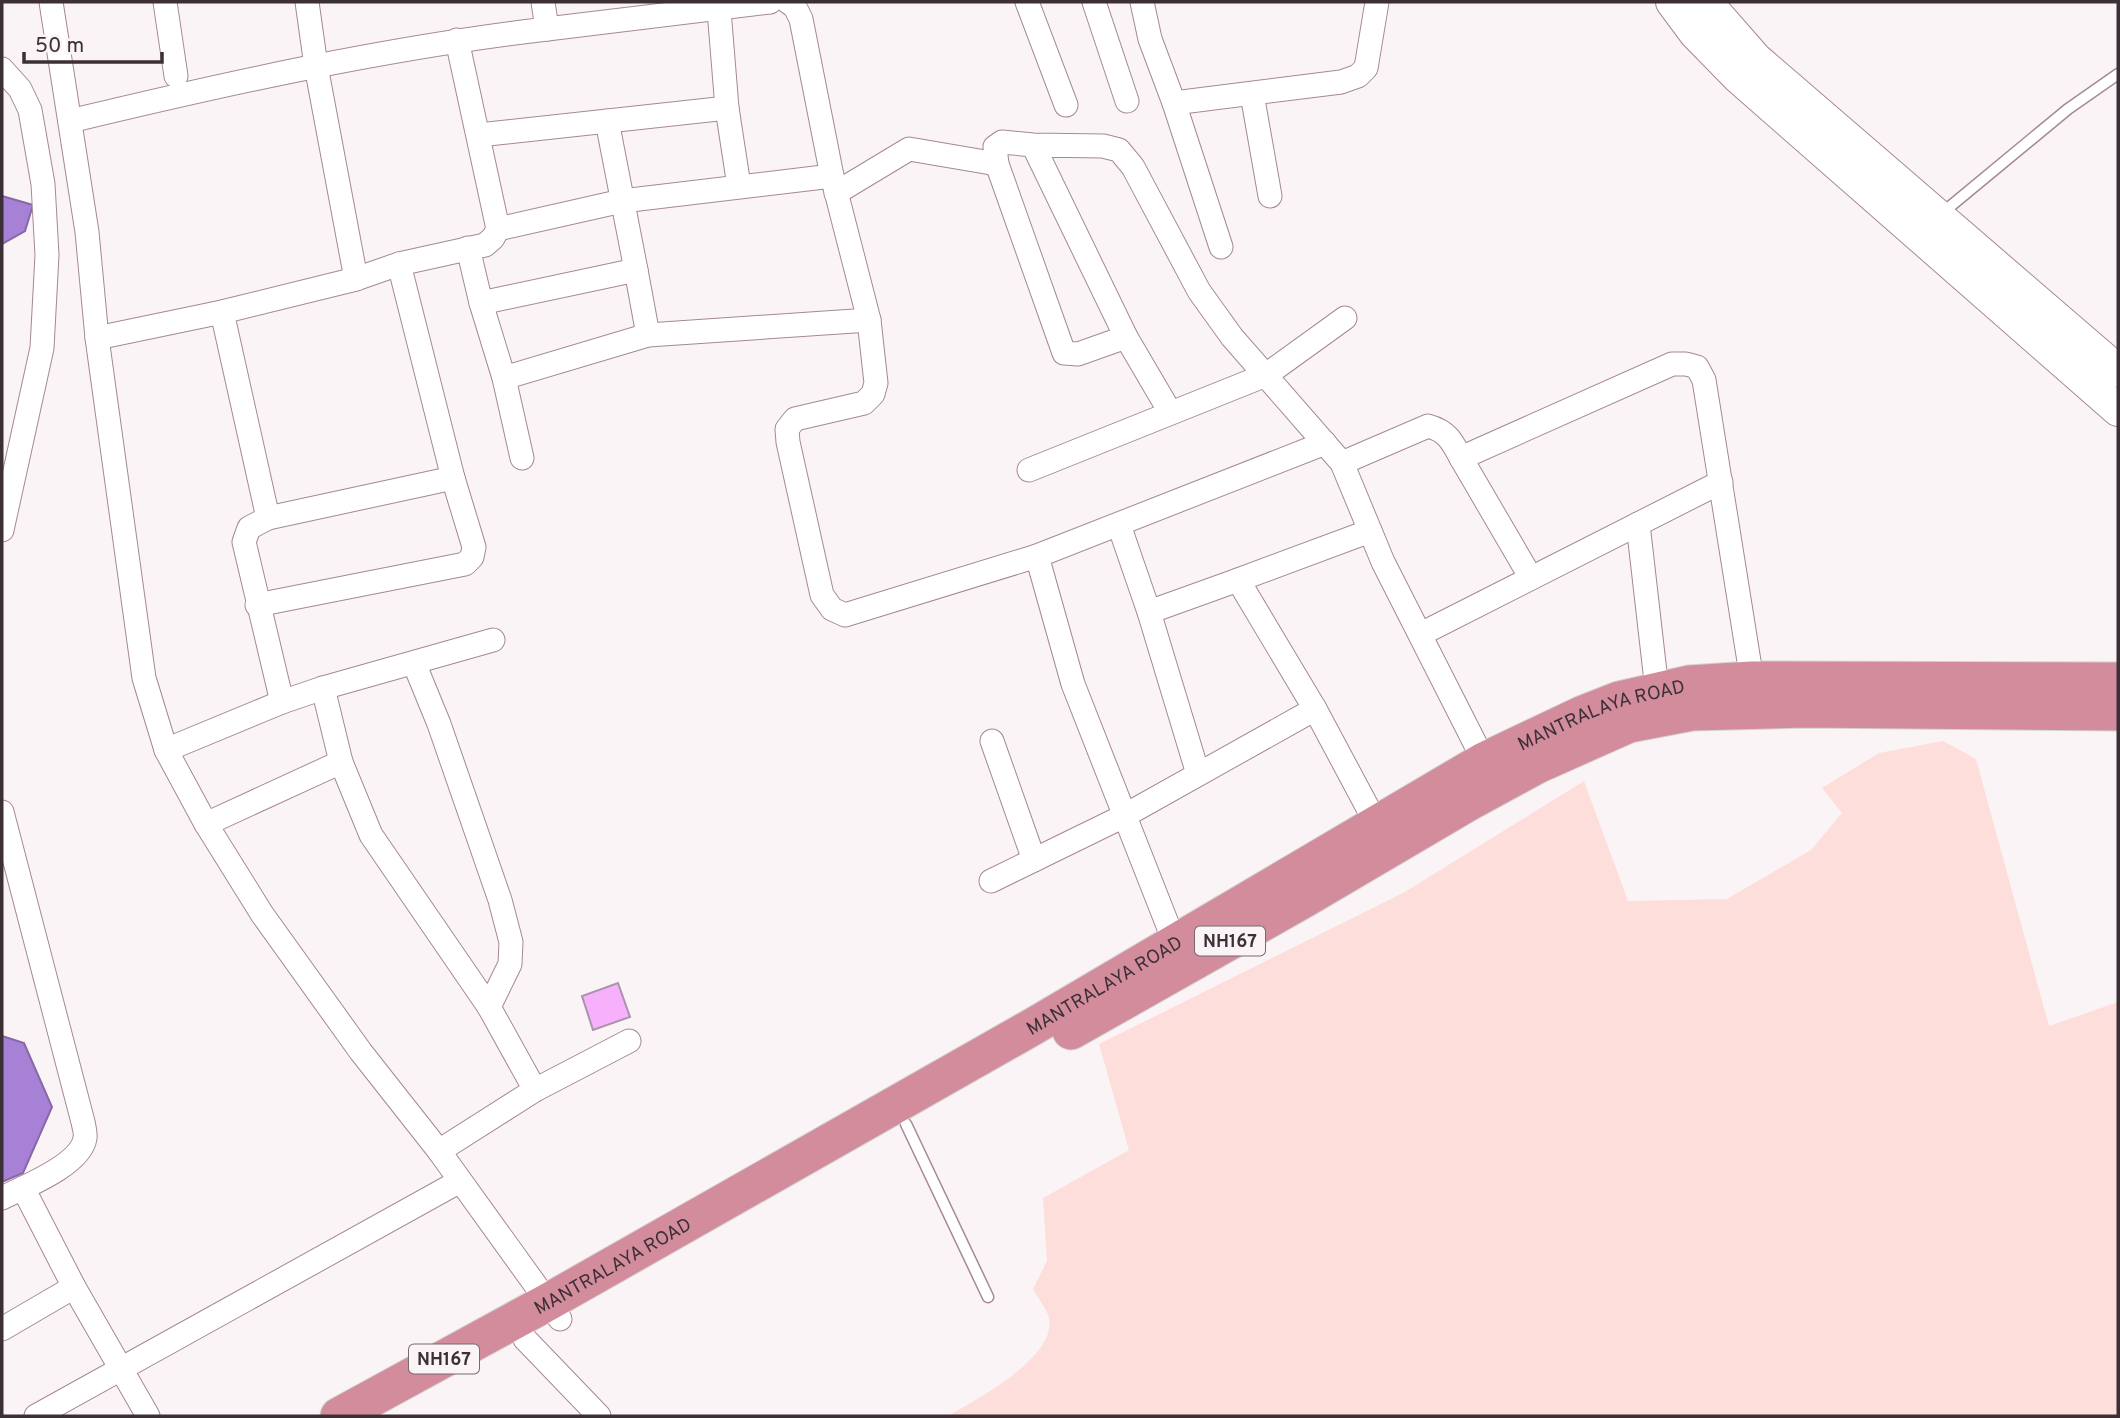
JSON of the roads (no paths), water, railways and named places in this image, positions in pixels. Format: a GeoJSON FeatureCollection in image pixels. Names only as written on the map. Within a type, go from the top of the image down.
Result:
{"type":"FeatureCollection","features":[{"type":"Feature","properties":{"kind":"highway","name":"MANTRALAYA ROAD"},"geometry":{"type":"LineString","coordinates":[[339,1416],[554,1311],[1174,941],[1484,761],[1581,715],[1619,700],[1657,690],[1689,684],[1752,680],[2118,681]]}},
{"type":"Feature","properties":{"kind":"highway","name":"NH167"},"geometry":{"type":"LineString","coordinates":[[392,1409],[525,1339],[554,1311],[906,1124],[1294,905],[1469,802],[1537,765],[1629,724],[1692,712],[1804,709],[2118,712]]}},
{"type":"Feature","properties":{"kind":"main road"},"geometry":{"type":"LineString","coordinates":[[1672,2],[1695,33],[1739,78],[2118,410]]}},
{"type":"Feature","properties":{"kind":"main road"},"geometry":{"type":"LineString","coordinates":[[1706,2],[1756,59],[2118,371]]}},
{"type":"Feature","properties":{"kind":"street"},"geometry":{"type":"LineString","coordinates":[[51,2],[87,232],[97,338],[144,678],[166,750],[206,824],[262,914],[361,1052],[439,1151],[554,1311]]}},
{"type":"Feature","properties":{"kind":"street"},"geometry":{"type":"LineString","coordinates":[[165,2],[176,76]]}},
{"type":"Feature","properties":{"kind":"street"},"geometry":{"type":"LineString","coordinates":[[307,2],[316,66],[356,279]]}},
{"type":"Feature","properties":{"kind":"street"},"geometry":{"type":"LineString","coordinates":[[543,2],[547,29]]}},
{"type":"Feature","properties":{"kind":"street"},"geometry":{"type":"LineString","coordinates":[[70,121],[316,66],[457,40],[771,2]]}},
{"type":"Feature","properties":{"kind":"street"},"geometry":{"type":"LineString","coordinates":[[788,2],[795,7],[801,19],[834,184],[869,320],[876,383],[873,394],[864,403],[795,419],[787,429],[822,595],[832,609],[845,615],[1037,556],[1325,443]]}},
{"type":"Feature","properties":{"kind":"street"},"geometry":{"type":"LineString","coordinates":[[1027,2],[1066,105]]}},
{"type":"Feature","properties":{"kind":"street"},"geometry":{"type":"LineString","coordinates":[[1094,2],[1127,101]]}},
{"type":"Feature","properties":{"kind":"street"},"geometry":{"type":"LineString","coordinates":[[1142,2],[1150,38],[1221,247]]}},
{"type":"Feature","properties":{"kind":"street"},"geometry":{"type":"LineString","coordinates":[[1174,103],[1341,82],[1358,76],[1366,68],[1377,2]]}},
{"type":"Feature","properties":{"kind":"street"},"geometry":{"type":"LineString","coordinates":[[719,9],[727,108],[739,186]]}},
{"type":"Feature","properties":{"kind":"street"},"geometry":{"type":"LineString","coordinates":[[97,338],[222,312],[356,279],[399,264],[485,245],[498,229],[457,40]]}},
{"type":"Feature","properties":{"kind":"street"},"geometry":{"type":"LineString","coordinates":[[2,69],[20,89],[30,110],[43,184],[47,255],[42,348],[2,530]]}},
{"type":"Feature","properties":{"kind":"street"},"geometry":{"type":"LineString","coordinates":[[1252,94],[1270,195]]}},
{"type":"Feature","properties":{"kind":"street"},"geometry":{"type":"LineString","coordinates":[[479,135],[727,108]]}},
{"type":"Feature","properties":{"kind":"street"},"geometry":{"type":"LineString","coordinates":[[607,121],[648,335]]}},
{"type":"Feature","properties":{"kind":"street"},"geometry":{"type":"LineString","coordinates":[[1126,337],[1078,354],[1064,353],[997,164],[996,147],[1002,142],[1103,146],[1119,150],[1133,167],[1199,291],[1232,337],[1342,463],[1382,562],[1484,761]]}},
{"type":"Feature","properties":{"kind":"street"},"geometry":{"type":"LineString","coordinates":[[1033,145],[1126,337],[1170,412]]}},
{"type":"Feature","properties":{"kind":"street"},"geometry":{"type":"LineString","coordinates":[[498,229],[622,201],[739,186],[834,184],[909,149],[997,164]]}},
{"type":"Feature","properties":{"kind":"street"},"geometry":{"type":"LineString","coordinates":[[468,248],[481,303],[504,378],[522,458]]}},
{"type":"Feature","properties":{"kind":"street"},"geometry":{"type":"LineString","coordinates":[[257,605],[465,564],[472,556],[474,547],[453,478],[399,264]]}},
{"type":"Feature","properties":{"kind":"street"},"geometry":{"type":"LineString","coordinates":[[481,303],[636,271]]}},
{"type":"Feature","properties":{"kind":"street"},"geometry":{"type":"LineString","coordinates":[[222,312],[268,518]]}},
{"type":"Feature","properties":{"kind":"street"},"geometry":{"type":"LineString","coordinates":[[1029,470],[1266,375],[1345,318]]}},
{"type":"Feature","properties":{"kind":"street"},"geometry":{"type":"LineString","coordinates":[[504,378],[648,335],[869,320]]}},
{"type":"Feature","properties":{"kind":"street"},"geometry":{"type":"LineString","coordinates":[[1461,458],[1672,365],[1686,363],[1697,367],[1704,380],[1752,680]]}},
{"type":"Feature","properties":{"kind":"street"},"geometry":{"type":"LineString","coordinates":[[1342,463],[1428,426],[1440,429],[1451,440],[1531,578]]}},
{"type":"Feature","properties":{"kind":"street"},"geometry":{"type":"LineString","coordinates":[[282,702],[244,542],[249,528],[268,518],[453,478]]}},
{"type":"Feature","properties":{"kind":"street"},"geometry":{"type":"LineString","coordinates":[[1420,635],[1721,482]]}},
{"type":"Feature","properties":{"kind":"street"},"geometry":{"type":"LineString","coordinates":[[1638,524],[1657,690]]}},
{"type":"Feature","properties":{"kind":"street"},"geometry":{"type":"LineString","coordinates":[[1119,525],[1149,612],[1198,774]]}},
{"type":"Feature","properties":{"kind":"street"},"geometry":{"type":"LineString","coordinates":[[1149,612],[1370,531]]}},
{"type":"Feature","properties":{"kind":"street"},"geometry":{"type":"LineString","coordinates":[[1037,556],[1073,684],[1174,941]]}},
{"type":"Feature","properties":{"kind":"street"},"geometry":{"type":"LineString","coordinates":[[1238,580],[1315,709],[1377,825]]}},
{"type":"Feature","properties":{"kind":"street"},"geometry":{"type":"LineString","coordinates":[[166,750],[323,688],[494,640]]}},
{"type":"Feature","properties":{"kind":"street"},"geometry":{"type":"LineString","coordinates":[[414,663],[439,724],[500,900],[511,942],[510,964],[489,1007]]}},
{"type":"Feature","properties":{"kind":"street"},"geometry":{"type":"LineString","coordinates":[[323,688],[341,762],[372,835],[489,1007],[535,1090]]}},
{"type":"Feature","properties":{"kind":"street"},"geometry":{"type":"LineString","coordinates":[[991,881],[1124,816],[1315,709]]}},
{"type":"Feature","properties":{"kind":"street"},"geometry":{"type":"LineString","coordinates":[[992,741],[1034,860]]}},
{"type":"Feature","properties":{"kind":"street"},"geometry":{"type":"LineString","coordinates":[[206,824],[341,762]]}},
{"type":"Feature","properties":{"kind":"street"},"geometry":{"type":"LineString","coordinates":[[2,812],[83,1122],[85,1139],[79,1152],[65,1164],[2,1198]]}},
{"type":"Feature","properties":{"kind":"street"},"geometry":{"type":"LineString","coordinates":[[439,1151],[535,1090],[629,1041]]}},
{"type":"Feature","properties":{"kind":"street"},"geometry":{"type":"LineString","coordinates":[[36,1416],[460,1181]]}},
{"type":"Feature","properties":{"kind":"street"},"geometry":{"type":"LineString","coordinates":[[23,1188],[74,1287],[148,1416]]}},
{"type":"Feature","properties":{"kind":"street"},"geometry":{"type":"LineString","coordinates":[[2,1329],[74,1287]]}},
{"type":"Feature","properties":{"kind":"street"},"geometry":{"type":"LineString","coordinates":[[525,1339],[599,1416]]}},
{"type":"Feature","properties":{"kind":"lane"},"geometry":{"type":"LineString","coordinates":[[1939,216],[2068,109],[2118,74]]}},
{"type":"Feature","properties":{"kind":"lane"},"geometry":{"type":"LineString","coordinates":[[906,1124],[988,1297]]}}]}
